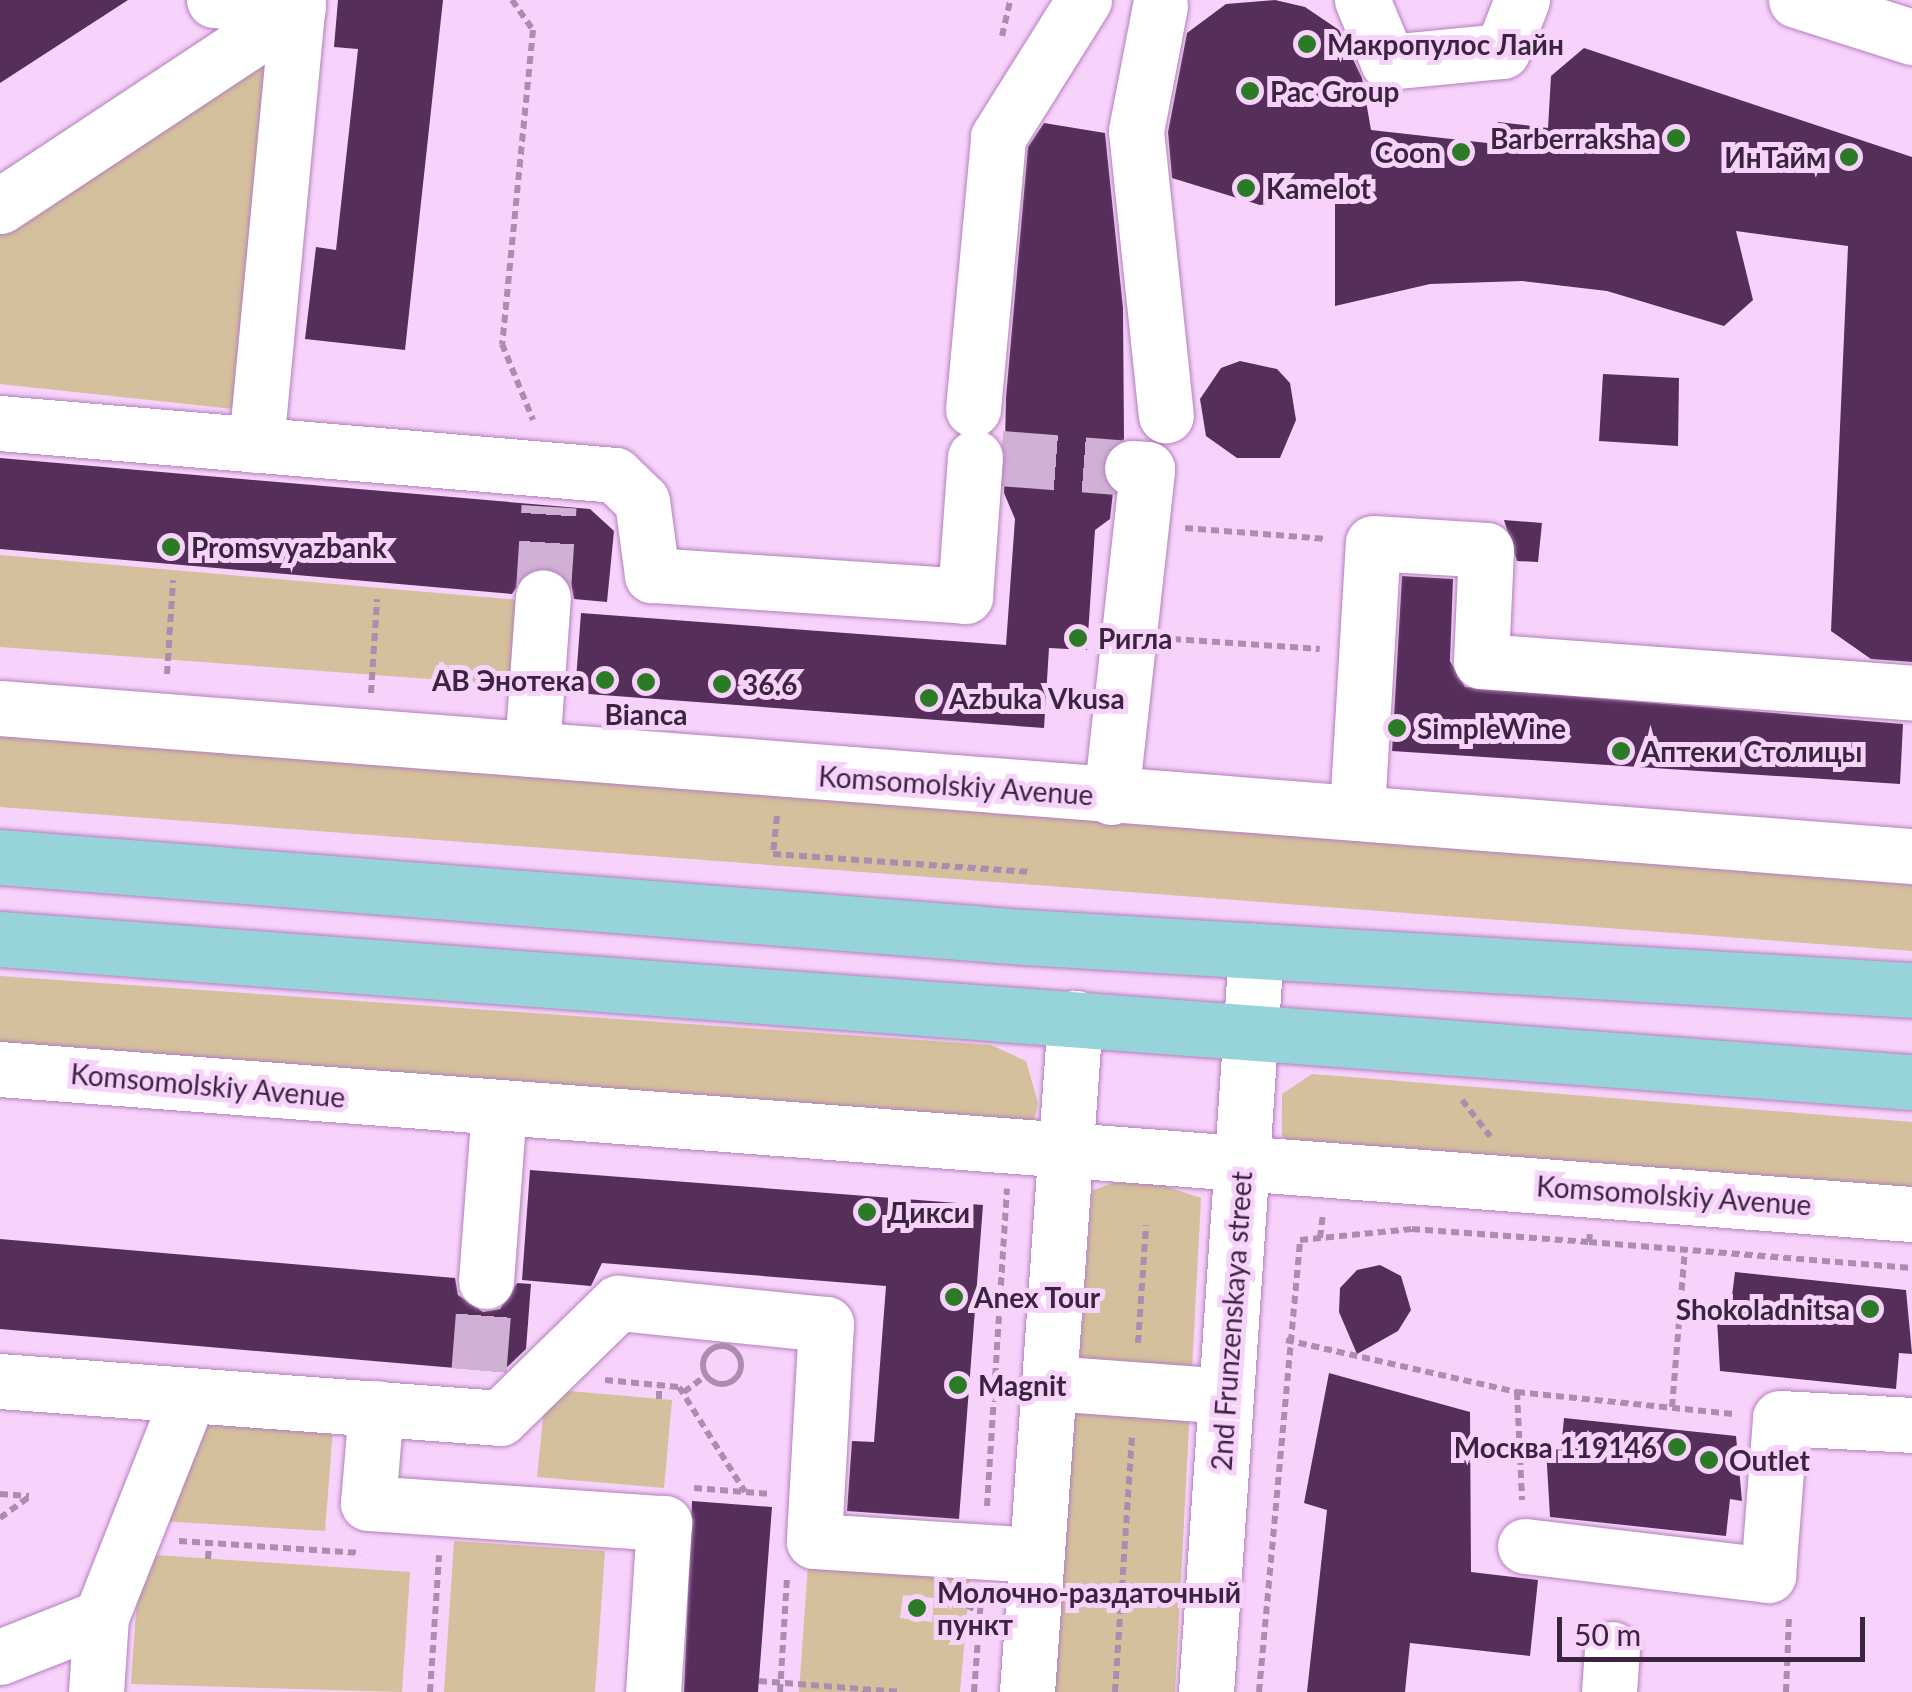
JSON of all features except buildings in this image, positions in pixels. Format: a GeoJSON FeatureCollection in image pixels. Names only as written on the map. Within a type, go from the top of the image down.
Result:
{"type":"FeatureCollection","features":[{"type":"Feature","properties":{"kind":"main road"},"geometry":{"type":"LineString","coordinates":[[0,858],[1256,951],[1912,990]]}},
{"type":"Feature","properties":{"kind":"main road"},"geometry":{"type":"LineString","coordinates":[[0,939],[1912,1082]]}},
{"type":"Feature","properties":{"kind":"street"},"geometry":{"type":"LineString","coordinates":[[214,0],[298,4]]}},
{"type":"Feature","properties":{"kind":"street"},"geometry":{"type":"LineString","coordinates":[[0,423],[256,445],[551,488],[615,475],[642,501],[652,574],[965,596],[998,137],[1084,0]]}},
{"type":"Feature","properties":{"kind":"street"},"geometry":{"type":"LineString","coordinates":[[1362,0],[1388,62],[1502,51],[1522,0]]}},
{"type":"Feature","properties":{"kind":"street"},"geometry":{"type":"LineString","coordinates":[[1796,0],[1912,37]]}},
{"type":"Feature","properties":{"kind":"street"},"geometry":{"type":"LineString","coordinates":[[1145,2],[1136,130],[1166,415]]}},
{"type":"Feature","properties":{"kind":"street"},"geometry":{"type":"LineString","coordinates":[[0,206],[298,4]]}},
{"type":"Feature","properties":{"kind":"street"},"geometry":{"type":"LineString","coordinates":[[256,445],[298,4]]}},
{"type":"Feature","properties":{"kind":"street"},"geometry":{"type":"LineString","coordinates":[[1111,797],[1147,469],[1132,468]]}},
{"type":"Feature","properties":{"kind":"street"},"geometry":{"type":"LineString","coordinates":[[1356,810],[1373,543],[1486,550],[1481,661],[1912,693]]}},
{"type":"Feature","properties":{"kind":"street"},"geometry":{"type":"LineString","coordinates":[[532,749],[543,597]]}},
{"type":"Feature","properties":{"kind":"street","name":"Komsomolskiy Avenue"},"geometry":{"type":"LineString","coordinates":[[0,708],[1912,856]]}},
{"type":"Feature","properties":{"kind":"street","name":"2nd Frunzenskaya street"},"geometry":{"type":"LineString","coordinates":[[1206,1692],[1256,951]]}},
{"type":"Feature","properties":{"kind":"street"},"geometry":{"type":"LineString","coordinates":[[1027,1692],[1011,1554],[1050,1383],[1075,1018]]}},
{"type":"Feature","properties":{"kind":"street","name":"Komsomolskiy Avenue"},"geometry":{"type":"LineString","coordinates":[[0,1068],[1912,1214]]}},
{"type":"Feature","properties":{"kind":"street"},"geometry":{"type":"LineString","coordinates":[[486,1281],[499,1109]]}},
{"type":"Feature","properties":{"kind":"street"},"geometry":{"type":"LineString","coordinates":[[0,1381],[376,1408],[478,1393],[500,1418],[550,1376],[618,1304],[826,1324],[791,1512],[1011,1554]]}},
{"type":"Feature","properties":{"kind":"street"},"geometry":{"type":"LineString","coordinates":[[1050,1383],[1226,1396]]}},
{"type":"Feature","properties":{"kind":"street"},"geometry":{"type":"LineString","coordinates":[[96,1692],[102,1617],[188,1397]]}},
{"type":"Feature","properties":{"kind":"street"},"geometry":{"type":"LineString","coordinates":[[376,1408],[368,1503],[664,1522],[652,1692]]}},
{"type":"Feature","properties":{"kind":"street"},"geometry":{"type":"LineString","coordinates":[[1524,1546],[1768,1575],[1780,1418],[1912,1426]]}},
{"type":"Feature","properties":{"kind":"street"},"geometry":{"type":"LineString","coordinates":[[0,1657],[102,1617]]}},
{"type":"Feature","properties":{"kind":"path"},"geometry":{"type":"LineString","coordinates":[[512,0],[533,30],[502,344],[551,488]]}},
{"type":"Feature","properties":{"kind":"path"},"geometry":{"type":"LineString","coordinates":[[1140,524],[1373,543]]}},
{"type":"Feature","properties":{"kind":"path"},"geometry":{"type":"LineString","coordinates":[[166,685],[174,580]]}},
{"type":"Feature","properties":{"kind":"path"},"geometry":{"type":"LineString","coordinates":[[370,700],[377,599]]}},
{"type":"Feature","properties":{"kind":"path"},"geometry":{"type":"LineString","coordinates":[[1128,636],[1366,652]]}},
{"type":"Feature","properties":{"kind":"path"},"geometry":{"type":"LineString","coordinates":[[780,771],[774,854],[1028,872]]}},
{"type":"Feature","properties":{"kind":"path"},"geometry":{"type":"LineString","coordinates":[[974,1692],[1011,1554],[1008,1146]]}},
{"type":"Feature","properties":{"kind":"path"},"geometry":{"type":"LineString","coordinates":[[1114,1692],[1146,1224]]}},
{"type":"Feature","properties":{"kind":"path"},"geometry":{"type":"LineString","coordinates":[[1259,1692],[1286,1340],[1300,1240]]}},
{"type":"Feature","properties":{"kind":"path"},"geometry":{"type":"LineString","coordinates":[[1589,1242],[1912,1268]]}},
{"type":"Feature","properties":{"kind":"path"},"geometry":{"type":"LineString","coordinates":[[1672,1408],[1685,1250]]}},
{"type":"Feature","properties":{"kind":"path"},"geometry":{"type":"LineString","coordinates":[[1286,1340],[1517,1392],[1780,1418]]}},
{"type":"Feature","properties":{"kind":"path"},"geometry":{"type":"LineString","coordinates":[[550,1376],[660,1385],[684,1392],[791,1512],[780,1687]]}},
{"type":"Feature","properties":{"kind":"path"},"geometry":{"type":"LineString","coordinates":[[684,1392],[705,1376]]}},
{"type":"Feature","properties":{"kind":"path"},"geometry":{"type":"LineString","coordinates":[[659,1399],[660,1385]]}},
{"type":"Feature","properties":{"kind":"path"},"geometry":{"type":"LineString","coordinates":[[1517,1392],[1524,1546]]}},
{"type":"Feature","properties":{"kind":"path"},"geometry":{"type":"LineString","coordinates":[[664,1522],[675,1522],[678,1487],[791,1512]]}},
{"type":"Feature","properties":{"kind":"path"},"geometry":{"type":"LineString","coordinates":[[0,1494],[30,1496],[0,1518]]}},
{"type":"Feature","properties":{"kind":"path"},"geometry":{"type":"LineString","coordinates":[[133,1538],[379,1555]]}},
{"type":"Feature","properties":{"kind":"path"},"geometry":{"type":"LineString","coordinates":[[208,1543],[208,1558]]}},
{"type":"Feature","properties":{"kind":"path"},"geometry":{"type":"LineString","coordinates":[[418,1558],[453,1560]]}},
{"type":"Feature","properties":{"kind":"path"},"geometry":{"type":"LineString","coordinates":[[1768,1575],[1795,1629],[1786,1692]]}},
{"type":"Feature","properties":{"kind":"path"},"geometry":{"type":"LineString","coordinates":[[759,1681],[780,1687],[901,1692]]}},
{"type":"Feature","properties":{"kind":"shaded area"},"geometry":{"type":"Polygon","coordinates":[[[270,56],[243,410],[0,384],[0,235],[270,56]]]}},
{"type":"Feature","properties":{"kind":"shaded area"},"geometry":{"type":"Polygon","coordinates":[[[0,555],[531,601],[524,686],[0,647],[0,555]]]}},
{"type":"Feature","properties":{"kind":"shaded area"},"geometry":{"type":"Polygon","coordinates":[[[0,730],[1912,885],[1912,951],[0,807],[0,730]]]}},
{"type":"Feature","properties":{"kind":"shaded area"},"geometry":{"type":"Polygon","coordinates":[[[0,976],[991,1045],[1026,1061],[1038,1103],[1034,1121],[0,1055],[0,976]]]}},
{"type":"Feature","properties":{"kind":"shaded area"},"geometry":{"type":"Polygon","coordinates":[[[1312,1074],[1912,1122],[1912,1203],[1293,1151],[1282,1135],[1282,1094],[1312,1074]]]}},
{"type":"Feature","properties":{"kind":"shaded area"},"geometry":{"type":"Polygon","coordinates":[[[1132,1175],[1201,1198],[1175,1692],[1054,1692],[1092,1191],[1132,1175]]]}},
{"type":"Feature","properties":{"kind":"shaded area"},"geometry":{"type":"Polygon","coordinates":[[[546,1389],[672,1400],[664,1488],[537,1477],[546,1389]]]}},
{"type":"Feature","properties":{"kind":"shaded area"},"geometry":{"type":"Polygon","coordinates":[[[202,1417],[333,1428],[325,1531],[159,1521],[202,1417]]]}},
{"type":"Feature","properties":{"kind":"shaded area"},"geometry":{"type":"Polygon","coordinates":[[[454,1541],[605,1551],[595,1692],[444,1692],[454,1541]]]}},
{"type":"Feature","properties":{"kind":"shaded area"},"geometry":{"type":"Polygon","coordinates":[[[140,1554],[410,1572],[402,1692],[131,1684],[140,1554]]]}},
{"type":"Feature","properties":{"kind":"shaded area"},"geometry":{"type":"Polygon","coordinates":[[[808,1564],[970,1580],[960,1692],[799,1692],[808,1564]],[[903,1595],[900,1618],[932,1622],[934,1598],[903,1595]]]}},
{"type":"Feature","properties":{"kind":"tunnel"},"geometry":{"type":"LineString","coordinates":[[1001,458],[1132,468]]}},
{"type":"Feature","properties":{"kind":"tunnel"},"geometry":{"type":"LineString","coordinates":[[543,597],[549,506]]}},
{"type":"Feature","properties":{"kind":"tunnel"},"geometry":{"type":"LineString","coordinates":[[479,1370],[486,1281]]}},
{"type":"Feature","properties":{"kind":"place","name":"Макропулос Лайн"},"geometry":{"type":"Point","coordinates":[1307,44]}},
{"type":"Feature","properties":{"kind":"place","name":"Pac Group"},"geometry":{"type":"Point","coordinates":[1250,91]}},
{"type":"Feature","properties":{"kind":"place","name":"Barberraksha"},"geometry":{"type":"Point","coordinates":[1676,138]}},
{"type":"Feature","properties":{"kind":"place","name":"Coon"},"geometry":{"type":"Point","coordinates":[1461,152]}},
{"type":"Feature","properties":{"kind":"place","name":"ИнТайм"},"geometry":{"type":"Point","coordinates":[1849,157]}},
{"type":"Feature","properties":{"kind":"place","name":"Kamelot"},"geometry":{"type":"Point","coordinates":[1246,188]}},
{"type":"Feature","properties":{"kind":"place","name":"Promsvyazbank"},"geometry":{"type":"Point","coordinates":[171,547]}},
{"type":"Feature","properties":{"kind":"place","name":"Ригла"},"geometry":{"type":"Point","coordinates":[1078,638]}},
{"type":"Feature","properties":{"kind":"place","name":"АВ Энотека"},"geometry":{"type":"Point","coordinates":[605,680]}},
{"type":"Feature","properties":{"kind":"place","name":"Bianca"},"geometry":{"type":"Point","coordinates":[646,682]}},
{"type":"Feature","properties":{"kind":"place","name":"36.6"},"geometry":{"type":"Point","coordinates":[722,684]}},
{"type":"Feature","properties":{"kind":"place","name":"Azbuka Vkusa"},"geometry":{"type":"Point","coordinates":[929,698]}},
{"type":"Feature","properties":{"kind":"place","name":"SimpleWine"},"geometry":{"type":"Point","coordinates":[1397,728]}},
{"type":"Feature","properties":{"kind":"place","name":"Аптеки Столицы"},"geometry":{"type":"Point","coordinates":[1621,751]}},
{"type":"Feature","properties":{"kind":"place","name":"Дикси"},"geometry":{"type":"Point","coordinates":[867,1212]}},
{"type":"Feature","properties":{"kind":"place","name":"Anex Tour"},"geometry":{"type":"Point","coordinates":[954,1297]}},
{"type":"Feature","properties":{"kind":"place","name":"Shokoladnitsa"},"geometry":{"type":"Point","coordinates":[1870,1309]}},
{"type":"Feature","properties":{"kind":"place","name":"Magnit"},"geometry":{"type":"Point","coordinates":[958,1385]}},
{"type":"Feature","properties":{"kind":"place","name":"Москва 119146"},"geometry":{"type":"Point","coordinates":[1677,1447]}},
{"type":"Feature","properties":{"kind":"place","name":"Outlet"},"geometry":{"type":"Point","coordinates":[1709,1460]}},
{"type":"Feature","properties":{"kind":"place","name":"Молочно-раздаточный пункт"},"geometry":{"type":"Point","coordinates":[917,1608]}}]}
